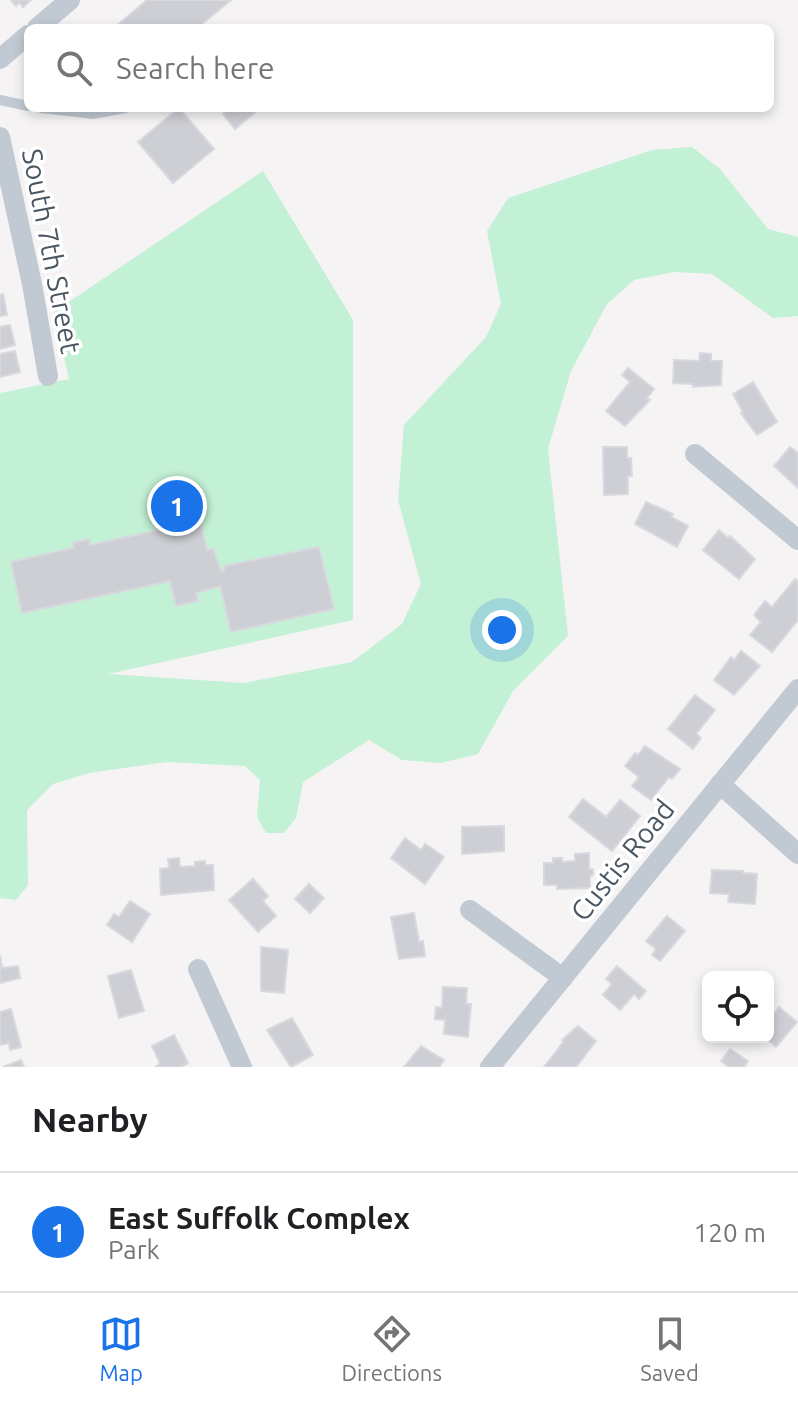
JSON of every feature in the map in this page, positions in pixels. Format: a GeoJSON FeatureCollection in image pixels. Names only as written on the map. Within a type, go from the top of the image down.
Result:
{"type":"FeatureCollection","features":[{"type":"Feature","properties":{"kind":"street"},"geometry":{"type":"LineString","coordinates":[[42,24],[70,0]]}},
{"type":"Feature","properties":{"kind":"street"},"geometry":{"type":"LineString","coordinates":[[0,59],[24,38]]}},
{"type":"Feature","properties":{"kind":"street","name":"South 7th Street"},"geometry":{"type":"LineString","coordinates":[[0,137],[32,284],[48,376]]}},
{"type":"Feature","properties":{"kind":"street"},"geometry":{"type":"LineString","coordinates":[[695,454],[798,540]]}},
{"type":"Feature","properties":{"kind":"street","name":"Custis Road"},"geometry":{"type":"LineString","coordinates":[[490,1067],[798,689]]}},
{"type":"Feature","properties":{"kind":"street"},"geometry":{"type":"LineString","coordinates":[[720,784],[798,854]]}},
{"type":"Feature","properties":{"kind":"street"},"geometry":{"type":"LineString","coordinates":[[470,910],[563,978]]}},
{"type":"Feature","properties":{"kind":"street"},"geometry":{"type":"LineString","coordinates":[[198,969],[242,1067]]}},
{"type":"Feature","properties":{"kind":"lane"},"geometry":{"type":"LineString","coordinates":[[0,100],[24,105]]}},
{"type":"Feature","properties":{"kind":"lane"},"geometry":{"type":"LineString","coordinates":[[76,112],[104,112]]}},
{"type":"Feature","properties":{"kind":"green space"},"geometry":{"type":"Polygon","coordinates":[[[692,147],[720,169],[768,229],[798,237],[798,316],[773,318],[712,274],[674,272],[634,280],[607,304],[571,371],[548,449],[568,636],[513,691],[478,754],[441,763],[402,760],[369,740],[303,782],[296,818],[284,833],[266,833],[257,817],[260,780],[245,766],[167,762],[89,773],[53,784],[27,810],[28,885],[16,900],[0,898],[0,393],[69,379],[54,312],[263,171],[353,320],[353,620],[108,674],[244,683],[352,662],[402,624],[421,584],[398,500],[404,425],[486,337],[501,304],[487,231],[508,198],[652,150],[692,147]]]}},
{"type":"Feature","properties":{"kind":"building"},"geometry":{"type":"Polygon","coordinates":[[[11,0],[31,0],[23,7],[19,2],[16,6],[11,0]]]}},
{"type":"Feature","properties":{"kind":"building"},"geometry":{"type":"Polygon","coordinates":[[[147,0],[231,0],[202,24],[119,24],[147,0]]]}},
{"type":"Feature","properties":{"kind":"building"},"geometry":{"type":"Polygon","coordinates":[[[174,112],[182,112],[214,149],[173,183],[138,142],[174,112]]]}},
{"type":"Feature","properties":{"kind":"building"},"geometry":{"type":"Polygon","coordinates":[[[225,112],[255,112],[235,129],[223,114],[225,112]]]}},
{"type":"Feature","properties":{"kind":"building"},"geometry":{"type":"Polygon","coordinates":[[[3,294],[7,315],[0,316],[0,295],[3,294]]]}},
{"type":"Feature","properties":{"kind":"building"},"geometry":{"type":"Polygon","coordinates":[[[10,325],[15,345],[0,349],[0,327],[10,325]]]}},
{"type":"Feature","properties":{"kind":"building"},"geometry":{"type":"Polygon","coordinates":[[[15,351],[20,372],[0,377],[0,354],[15,351]]]}},
{"type":"Feature","properties":{"kind":"building"},"geometry":{"type":"Polygon","coordinates":[[[700,353],[711,354],[711,361],[722,361],[721,385],[693,387],[693,384],[673,383],[674,360],[699,361],[700,353]]]}},
{"type":"Feature","properties":{"kind":"building"},"geometry":{"type":"Polygon","coordinates":[[[628,368],[654,389],[647,398],[650,400],[625,426],[606,411],[630,382],[622,375],[628,368]]]}},
{"type":"Feature","properties":{"kind":"building"},"geometry":{"type":"Polygon","coordinates":[[[753,382],[777,422],[757,435],[741,413],[733,394],[753,382]]]}},
{"type":"Feature","properties":{"kind":"building"},"geometry":{"type":"Polygon","coordinates":[[[603,447],[627,447],[632,476],[628,476],[628,494],[604,495],[603,447]]]}},
{"type":"Feature","properties":{"kind":"building"},"geometry":{"type":"Polygon","coordinates":[[[790,447],[798,453],[798,488],[774,466],[790,447]]]}},
{"type":"Feature","properties":{"kind":"building"},"geometry":{"type":"Polygon","coordinates":[[[646,502],[673,514],[671,517],[688,526],[677,547],[635,524],[646,502]]]}},
{"type":"Feature","properties":{"kind":"building"},"geometry":{"type":"Polygon","coordinates":[[[198,512],[207,550],[213,548],[221,571],[224,571],[224,566],[319,547],[334,609],[231,632],[220,586],[196,593],[198,601],[176,606],[170,581],[22,613],[11,562],[74,548],[73,543],[89,539],[90,545],[159,530],[157,521],[198,512]]]}},
{"type":"Feature","properties":{"kind":"building"},"geometry":{"type":"Polygon","coordinates":[[[719,530],[755,559],[739,579],[703,550],[719,530]]]}},
{"type":"Feature","properties":{"kind":"building"},"geometry":{"type":"Polygon","coordinates":[[[795,579],[798,582],[798,620],[772,652],[750,635],[761,622],[754,615],[765,601],[772,607],[795,579]]]}},
{"type":"Feature","properties":{"kind":"building"},"geometry":{"type":"Polygon","coordinates":[[[741,651],[760,666],[734,695],[714,680],[731,657],[734,660],[741,651]]]}},
{"type":"Feature","properties":{"kind":"building"},"geometry":{"type":"Polygon","coordinates":[[[695,695],[715,710],[696,734],[701,738],[693,749],[668,729],[695,695]]]}},
{"type":"Feature","properties":{"kind":"building"},"geometry":{"type":"Polygon","coordinates":[[[645,746],[680,769],[672,779],[669,777],[651,800],[632,786],[639,777],[625,766],[645,746]]]}},
{"type":"Feature","properties":{"kind":"building"},"geometry":{"type":"Polygon","coordinates":[[[583,799],[606,817],[620,800],[640,816],[612,851],[569,817],[583,799]]]}},
{"type":"Feature","properties":{"kind":"building"},"geometry":{"type":"Polygon","coordinates":[[[504,826],[504,851],[462,854],[462,827],[504,826]]]}},
{"type":"Feature","properties":{"kind":"building"},"geometry":{"type":"Polygon","coordinates":[[[405,838],[421,850],[425,844],[444,857],[425,884],[391,858],[405,838]]]}},
{"type":"Feature","properties":{"kind":"building"},"geometry":{"type":"Polygon","coordinates":[[[589,853],[589,869],[593,869],[590,888],[557,889],[557,885],[544,885],[544,863],[553,863],[553,858],[562,858],[562,862],[575,861],[575,854],[589,853]]]}},
{"type":"Feature","properties":{"kind":"building"},"geometry":{"type":"Polygon","coordinates":[[[179,858],[180,867],[195,866],[195,862],[205,861],[205,865],[213,865],[214,890],[161,895],[160,869],[169,868],[168,859],[179,858]]]}},
{"type":"Feature","properties":{"kind":"building"},"geometry":{"type":"Polygon","coordinates":[[[712,870],[757,874],[755,904],[728,902],[729,894],[710,893],[712,870]]]}},
{"type":"Feature","properties":{"kind":"building"},"geometry":{"type":"Polygon","coordinates":[[[253,879],[268,896],[263,901],[276,916],[258,932],[229,900],[253,879]]]}},
{"type":"Feature","properties":{"kind":"building"},"geometry":{"type":"Polygon","coordinates":[[[309,884],[324,898],[310,913],[295,899],[309,884]]]}},
{"type":"Feature","properties":{"kind":"building"},"geometry":{"type":"Polygon","coordinates":[[[130,901],[150,914],[132,942],[107,925],[114,914],[119,917],[130,901]]]}},
{"type":"Feature","properties":{"kind":"building"},"geometry":{"type":"Polygon","coordinates":[[[414,913],[425,956],[399,959],[391,917],[414,913]]]}},
{"type":"Feature","properties":{"kind":"building"},"geometry":{"type":"Polygon","coordinates":[[[667,916],[685,931],[660,961],[652,955],[656,949],[646,941],[667,916]]]}},
{"type":"Feature","properties":{"kind":"building"},"geometry":{"type":"Polygon","coordinates":[[[261,947],[288,950],[284,993],[261,991],[261,947]]]}},
{"type":"Feature","properties":{"kind":"building"},"geometry":{"type":"Polygon","coordinates":[[[0,955],[2,968],[18,966],[20,978],[0,983],[0,955]]]}},
{"type":"Feature","properties":{"kind":"building"},"geometry":{"type":"Polygon","coordinates":[[[617,966],[646,991],[639,999],[634,994],[620,1010],[603,995],[612,984],[606,979],[617,966]]]}},
{"type":"Feature","properties":{"kind":"building"},"geometry":{"type":"Polygon","coordinates":[[[131,970],[144,1011],[119,1018],[108,976],[131,970]]]}},
{"type":"Feature","properties":{"kind":"building"},"geometry":{"type":"Polygon","coordinates":[[[443,987],[467,988],[466,1004],[471,1004],[468,1037],[444,1034],[445,1020],[435,1019],[436,1007],[442,1008],[443,987]]]}},
{"type":"Feature","properties":{"kind":"building"},"geometry":{"type":"Polygon","coordinates":[[[779,1007],[797,1022],[776,1047],[772,1043],[774,1013],[779,1007]]]}},
{"type":"Feature","properties":{"kind":"building"},"geometry":{"type":"Polygon","coordinates":[[[11,1009],[21,1047],[10,1050],[9,1043],[0,1045],[0,1012],[11,1009]]]}},
{"type":"Feature","properties":{"kind":"building"},"geometry":{"type":"Polygon","coordinates":[[[292,1018],[313,1055],[291,1067],[267,1030],[292,1018]]]}},
{"type":"Feature","properties":{"kind":"building"},"geometry":{"type":"Polygon","coordinates":[[[578,1026],[596,1041],[576,1067],[544,1067],[562,1040],[578,1026]]]}},
{"type":"Feature","properties":{"kind":"building"},"geometry":{"type":"Polygon","coordinates":[[[174,1035],[188,1063],[181,1067],[156,1067],[160,1063],[152,1046],[174,1035]]]}},
{"type":"Feature","properties":{"kind":"building"},"geometry":{"type":"Polygon","coordinates":[[[421,1046],[444,1060],[439,1067],[404,1067],[421,1046]]]}},
{"type":"Feature","properties":{"kind":"building"},"geometry":{"type":"Polygon","coordinates":[[[730,1049],[748,1061],[744,1067],[729,1067],[721,1061],[730,1049]]]}},
{"type":"Feature","properties":{"kind":"building"},"geometry":{"type":"Polygon","coordinates":[[[21,1060],[24,1067],[3,1067],[21,1060]]]}},
{"type":"Feature","properties":{"kind":"place","name":"East Suffolk Complex"},"geometry":{"type":"Point","coordinates":[177,506]}}]}
